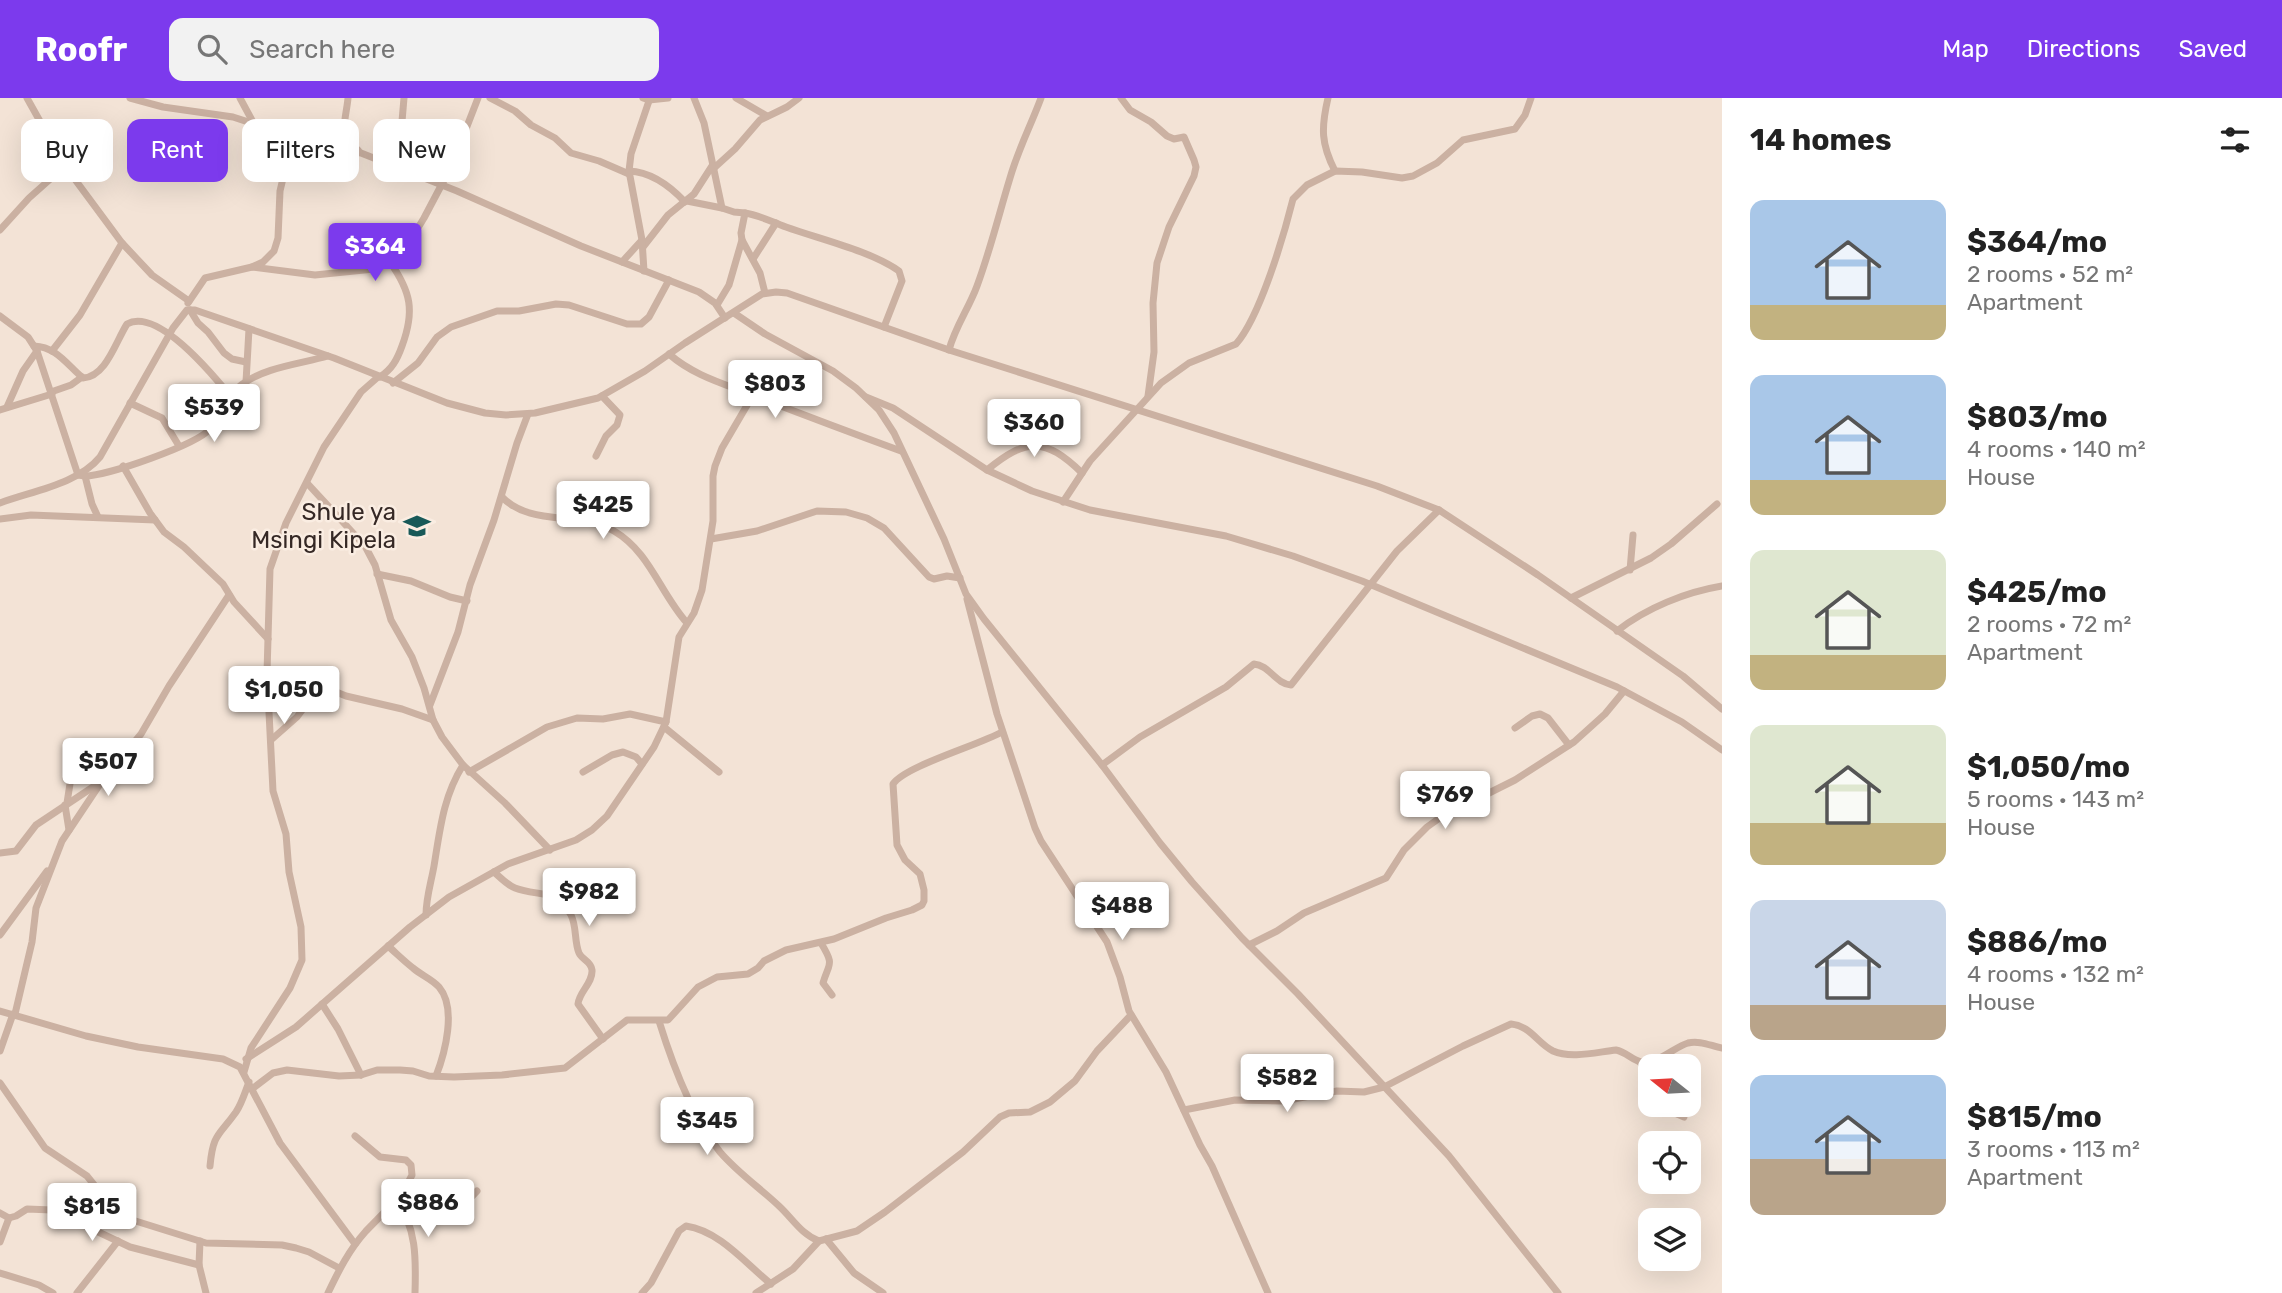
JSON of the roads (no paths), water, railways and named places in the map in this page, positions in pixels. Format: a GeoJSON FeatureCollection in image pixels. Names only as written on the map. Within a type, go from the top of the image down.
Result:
{"type":"FeatureCollection","features":[{"type":"Feature","properties":{"kind":"street"},"geometry":{"type":"LineString","coordinates":[[130,98],[163,107],[242,120]]}},
{"type":"Feature","properties":{"kind":"street"},"geometry":{"type":"LineString","coordinates":[[240,98],[251,119]]}},
{"type":"Feature","properties":{"kind":"street"},"geometry":{"type":"LineString","coordinates":[[348,98],[344,135],[349,144],[373,158]]}},
{"type":"Feature","properties":{"kind":"street"},"geometry":{"type":"LineString","coordinates":[[402,119],[404,98]]}},
{"type":"Feature","properties":{"kind":"street"},"geometry":{"type":"LineString","coordinates":[[252,267],[315,275],[374,269],[390,261],[407,246],[452,165],[478,98]]}},
{"type":"Feature","properties":{"kind":"street"},"geometry":{"type":"LineString","coordinates":[[490,98],[555,138],[571,153],[629,172],[647,173],[666,184],[686,202],[745,213],[776,223],[867,255],[899,271],[902,281],[884,327]]}},
{"type":"Feature","properties":{"kind":"street"},"geometry":{"type":"LineString","coordinates":[[644,271],[629,172],[634,144],[648,99],[668,98]]}},
{"type":"Feature","properties":{"kind":"street"},"geometry":{"type":"LineString","coordinates":[[694,98],[704,123],[722,208]]}},
{"type":"Feature","properties":{"kind":"street"},"geometry":{"type":"LineString","coordinates":[[736,98],[767,116]]}},
{"type":"Feature","properties":{"kind":"street"},"geometry":{"type":"LineString","coordinates":[[622,262],[668,215],[686,202],[713,167],[735,149],[752,126],[799,98]]}},
{"type":"Feature","properties":{"kind":"street"},"geometry":{"type":"LineString","coordinates":[[948,350],[977,288],[1017,158],[1041,98]]}},
{"type":"Feature","properties":{"kind":"street"},"geometry":{"type":"LineString","coordinates":[[1121,98],[1130,110],[1151,122],[1167,136],[1174,139],[1184,138],[1196,167],[1169,227],[1157,263],[1153,303],[1154,352],[1148,396]]}},
{"type":"Feature","properties":{"kind":"street"},"geometry":{"type":"LineString","coordinates":[[1328,98],[1322,126],[1323,143],[1335,172]]}},
{"type":"Feature","properties":{"kind":"street"},"geometry":{"type":"LineString","coordinates":[[1063,502],[1082,473],[1148,396],[1176,371],[1236,344],[1242,338],[1269,275],[1293,199],[1307,185],[1335,172],[1362,172],[1402,178],[1413,176],[1437,163],[1463,140],[1515,129],[1525,115],[1531,98]]}},
{"type":"Feature","properties":{"kind":"street"},"geometry":{"type":"LineString","coordinates":[[28,100],[39,119]]}},
{"type":"Feature","properties":{"kind":"street"},"geometry":{"type":"LineString","coordinates":[[0,230],[3,221],[47,182]]}},
{"type":"Feature","properties":{"kind":"street"},"geometry":{"type":"LineString","coordinates":[[77,182],[122,243],[188,307],[224,354],[246,362]]}},
{"type":"Feature","properties":{"kind":"street"},"geometry":{"type":"LineString","coordinates":[[82,475],[100,457],[205,278],[252,267],[263,262],[277,246],[282,182]]}},
{"type":"Feature","properties":{"kind":"street"},"geometry":{"type":"LineString","coordinates":[[433,182],[699,292],[717,305],[725,318]]}},
{"type":"Feature","properties":{"kind":"street"},"geometry":{"type":"LineString","coordinates":[[745,213],[742,240],[760,273],[765,293]]}},
{"type":"Feature","properties":{"kind":"street"},"geometry":{"type":"LineString","coordinates":[[753,259],[776,223]]}},
{"type":"Feature","properties":{"kind":"street"},"geometry":{"type":"LineString","coordinates":[[717,305],[729,285],[742,240]]}},
{"type":"Feature","properties":{"kind":"street"},"geometry":{"type":"LineString","coordinates":[[52,351],[80,315],[122,243]]}},
{"type":"Feature","properties":{"kind":"street"},"geometry":{"type":"LineString","coordinates":[[244,1072],[247,1057],[290,988],[302,960],[301,927],[289,872],[286,834],[273,791],[267,673],[270,569],[286,523],[324,447],[344,414],[367,385],[393,366],[410,327],[411,313],[404,286],[390,261]]}},
{"type":"Feature","properties":{"kind":"street"},"geometry":{"type":"LineString","coordinates":[[393,383],[418,363],[437,337],[451,327],[471,319],[497,312],[569,305],[627,324],[641,324],[649,317],[669,280]]}},
{"type":"Feature","properties":{"kind":"street"},"geometry":{"type":"LineString","coordinates":[[188,307],[329,356],[466,409],[506,415],[528,414],[602,396],[765,293],[787,293],[948,350],[1377,486],[1438,510],[1683,676],[1722,709]]}},
{"type":"Feature","properties":{"kind":"street"},"geometry":{"type":"LineString","coordinates":[[734,313],[765,334],[833,371],[866,397],[889,425],[944,539],[966,594],[1002,732],[1038,835],[1107,942],[1114,956],[1131,1015],[1166,1072],[1212,1166],[1268,1293]]}},
{"type":"Feature","properties":{"kind":"street"},"geometry":{"type":"LineString","coordinates":[[0,316],[28,337],[36,349],[97,517]]}},
{"type":"Feature","properties":{"kind":"street"},"geometry":{"type":"LineString","coordinates":[[3,408],[52,393],[82,377],[92,377],[104,364],[121,332],[132,321],[140,321],[170,334],[209,371],[231,397]]}},
{"type":"Feature","properties":{"kind":"street"},"geometry":{"type":"LineString","coordinates":[[246,382],[249,329]]}},
{"type":"Feature","properties":{"kind":"street"},"geometry":{"type":"LineString","coordinates":[[36,349],[52,351],[82,377]]}},
{"type":"Feature","properties":{"kind":"street"},"geometry":{"type":"LineString","coordinates":[[3,408],[36,349]]}},
{"type":"Feature","properties":{"kind":"street"},"geometry":{"type":"LineString","coordinates":[[669,354],[691,371],[787,411],[901,451]]}},
{"type":"Feature","properties":{"kind":"street"},"geometry":{"type":"LineString","coordinates":[[0,503],[82,475],[152,457],[199,438],[210,429],[238,387],[276,369],[329,356]]}},
{"type":"Feature","properties":{"kind":"street"},"geometry":{"type":"LineString","coordinates":[[228,1061],[247,1057],[296,1027],[388,946],[449,897],[508,864],[576,840],[607,816],[654,747],[665,725],[679,637],[698,605],[711,539],[715,466],[722,448],[753,395]]}},
{"type":"Feature","properties":{"kind":"street"},"geometry":{"type":"LineString","coordinates":[[596,456],[606,436],[619,421],[620,415],[602,396]]}},
{"type":"Feature","properties":{"kind":"street"},"geometry":{"type":"LineString","coordinates":[[866,397],[893,408],[1009,482],[1063,502],[1104,513],[1226,536],[1293,556],[1371,585],[1624,691],[1682,722],[1722,750]]}},
{"type":"Feature","properties":{"kind":"street"},"geometry":{"type":"LineString","coordinates":[[130,403],[162,418],[179,446]]}},
{"type":"Feature","properties":{"kind":"street"},"geometry":{"type":"LineString","coordinates":[[429,705],[439,684],[528,414]]}},
{"type":"Feature","properties":{"kind":"street"},"geometry":{"type":"LineString","coordinates":[[987,470],[1009,454],[1032,444],[1051,450],[1082,473]]}},
{"type":"Feature","properties":{"kind":"street"},"geometry":{"type":"LineString","coordinates":[[123,466],[164,531],[223,584],[268,639]]}},
{"type":"Feature","properties":{"kind":"street"},"geometry":{"type":"LineString","coordinates":[[307,483],[365,546],[391,620],[411,655],[433,720],[442,737],[469,772],[505,803],[550,850]]}},
{"type":"Feature","properties":{"kind":"street"},"geometry":{"type":"LineString","coordinates":[[502,497],[510,505],[533,515],[555,516],[599,525],[626,539],[645,559],[670,604],[687,624]]}},
{"type":"Feature","properties":{"kind":"street"},"geometry":{"type":"LineString","coordinates":[[1571,598],[1630,570],[1671,544],[1717,504]]}},
{"type":"Feature","properties":{"kind":"street"},"geometry":{"type":"LineString","coordinates":[[1102,765],[1140,737],[1226,687],[1254,664],[1263,666],[1285,685],[1291,685],[1397,551],[1438,510]]}},
{"type":"Feature","properties":{"kind":"street"},"geometry":{"type":"LineString","coordinates":[[711,539],[757,531],[817,511],[846,512],[867,518],[884,528],[926,574],[934,579],[947,576],[960,578]]}},
{"type":"Feature","properties":{"kind":"street"},"geometry":{"type":"LineString","coordinates":[[0,519],[31,515],[155,520]]}},
{"type":"Feature","properties":{"kind":"street"},"geometry":{"type":"LineString","coordinates":[[1630,570],[1633,535]]}},
{"type":"Feature","properties":{"kind":"street"},"geometry":{"type":"LineString","coordinates":[[377,574],[411,581],[467,601]]}},
{"type":"Feature","properties":{"kind":"street"},"geometry":{"type":"LineString","coordinates":[[1617,631],[1647,612],[1681,597],[1700,589],[1722,586]]}},
{"type":"Feature","properties":{"kind":"street"},"geometry":{"type":"LineString","coordinates":[[0,1051],[14,1014],[32,942],[36,908],[69,830],[102,781],[141,734],[229,594]]}},
{"type":"Feature","properties":{"kind":"street"},"geometry":{"type":"LineString","coordinates":[[966,594],[1102,765],[1160,843],[1222,916],[1469,1180],[1558,1293]]}},
{"type":"Feature","properties":{"kind":"street"},"geometry":{"type":"LineString","coordinates":[[271,740],[297,718],[317,690],[324,687],[346,696],[402,709],[433,720]]}},
{"type":"Feature","properties":{"kind":"street"},"geometry":{"type":"LineString","coordinates":[[1249,945],[1304,913],[1386,878],[1404,850],[1427,827],[1515,780],[1569,745],[1587,732],[1624,691]]}},
{"type":"Feature","properties":{"kind":"street"},"geometry":{"type":"LineString","coordinates":[[469,772],[547,727],[577,718],[604,719],[629,714],[665,725],[719,772]]}},
{"type":"Feature","properties":{"kind":"street"},"geometry":{"type":"LineString","coordinates":[[1515,728],[1532,716],[1540,714],[1548,718],[1569,745]]}},
{"type":"Feature","properties":{"kind":"street"},"geometry":{"type":"LineString","coordinates":[[210,1166],[218,1133],[237,1110],[251,1085],[273,1073],[281,1071],[328,1076],[401,1070],[436,1076],[502,1075],[565,1069],[627,1020],[668,1020],[698,987],[717,977],[748,974],[764,961],[786,950],[821,943],[912,911],[922,905],[924,897],[920,874],[902,856],[897,845],[893,784],[897,778],[913,769],[1002,732]]}},
{"type":"Feature","properties":{"kind":"street"},"geometry":{"type":"LineString","coordinates":[[69,830],[66,804],[76,745]]}},
{"type":"Feature","properties":{"kind":"street"},"geometry":{"type":"LineString","coordinates":[[583,772],[612,755],[623,752],[636,757],[642,764]]}},
{"type":"Feature","properties":{"kind":"street"},"geometry":{"type":"LineString","coordinates":[[426,915],[427,893],[443,810],[463,765]]}},
{"type":"Feature","properties":{"kind":"street"},"geometry":{"type":"LineString","coordinates":[[0,853],[16,851],[36,825],[102,781]]}},
{"type":"Feature","properties":{"kind":"street"},"geometry":{"type":"LineString","coordinates":[[0,935],[52,865]]}},
{"type":"Feature","properties":{"kind":"street"},"geometry":{"type":"LineString","coordinates":[[494,872],[510,886],[542,892],[559,900],[572,916],[579,952],[590,964],[592,972],[578,1004],[603,1039]]}},
{"type":"Feature","properties":{"kind":"street"},"geometry":{"type":"LineString","coordinates":[[821,943],[830,960],[823,983],[832,995]]}},
{"type":"Feature","properties":{"kind":"street"},"geometry":{"type":"LineString","coordinates":[[388,946],[438,986],[446,998],[447,1039],[436,1076]]}},
{"type":"Feature","properties":{"kind":"street"},"geometry":{"type":"LineString","coordinates":[[322,1004],[361,1075]]}},
{"type":"Feature","properties":{"kind":"street"},"geometry":{"type":"LineString","coordinates":[[0,1011],[86,1036],[228,1061],[244,1072],[280,1143],[355,1244]]}},
{"type":"Feature","properties":{"kind":"street"},"geometry":{"type":"LineString","coordinates":[[756,1293],[793,1269],[823,1240],[857,1231],[868,1224],[963,1152],[1000,1117],[1009,1113],[1030,1112],[1050,1102],[1075,1081],[1097,1051],[1131,1015]]}},
{"type":"Feature","properties":{"kind":"street"},"geometry":{"type":"LineString","coordinates":[[659,1021],[676,1069],[707,1134],[738,1170],[782,1208],[806,1235],[823,1240],[854,1273],[883,1293]]}},
{"type":"Feature","properties":{"kind":"street"},"geometry":{"type":"LineString","coordinates":[[1184,1110],[1235,1100],[1283,1101],[1336,1091],[1366,1092],[1384,1087],[1511,1024],[1529,1029],[1545,1045],[1558,1053],[1580,1054],[1616,1050],[1624,1051],[1638,1061]]}},
{"type":"Feature","properties":{"kind":"street"},"geometry":{"type":"LineString","coordinates":[[1667,1054],[1688,1043],[1722,1048]]}},
{"type":"Feature","properties":{"kind":"street"},"geometry":{"type":"LineString","coordinates":[[0,1083],[45,1149],[87,1176],[119,1214],[143,1225],[158,1227],[200,1241],[296,1248],[340,1268]]}},
{"type":"Feature","properties":{"kind":"street"},"geometry":{"type":"LineString","coordinates":[[328,1293],[355,1244],[395,1199],[412,1175],[411,1165],[406,1160],[380,1157],[355,1136]]}},
{"type":"Feature","properties":{"kind":"street"},"geometry":{"type":"LineString","coordinates":[[406,1213],[455,1214],[477,1191]]}},
{"type":"Feature","properties":{"kind":"street"},"geometry":{"type":"LineString","coordinates":[[395,1199],[406,1213],[414,1241],[415,1293]]}},
{"type":"Feature","properties":{"kind":"street"},"geometry":{"type":"LineString","coordinates":[[0,1213],[9,1217],[27,1209],[51,1210],[155,1255],[199,1265]]}},
{"type":"Feature","properties":{"kind":"street"},"geometry":{"type":"LineString","coordinates":[[0,1242],[9,1217]]}},
{"type":"Feature","properties":{"kind":"street"},"geometry":{"type":"LineString","coordinates":[[642,1293],[651,1283],[679,1231],[686,1226],[717,1240],[771,1284]]}},
{"type":"Feature","properties":{"kind":"street"},"geometry":{"type":"LineString","coordinates":[[77,1293],[118,1241]]}},
{"type":"Feature","properties":{"kind":"street"},"geometry":{"type":"LineString","coordinates":[[200,1241],[199,1265],[206,1293]]}},
{"type":"Feature","properties":{"kind":"street"},"geometry":{"type":"LineString","coordinates":[[0,1273],[40,1285],[54,1293]]}},
{"type":"Feature","properties":{"kind":"place","name":"Shule ya Msingi Kipela"},"geometry":{"type":"Point","coordinates":[417,526]}}]}
